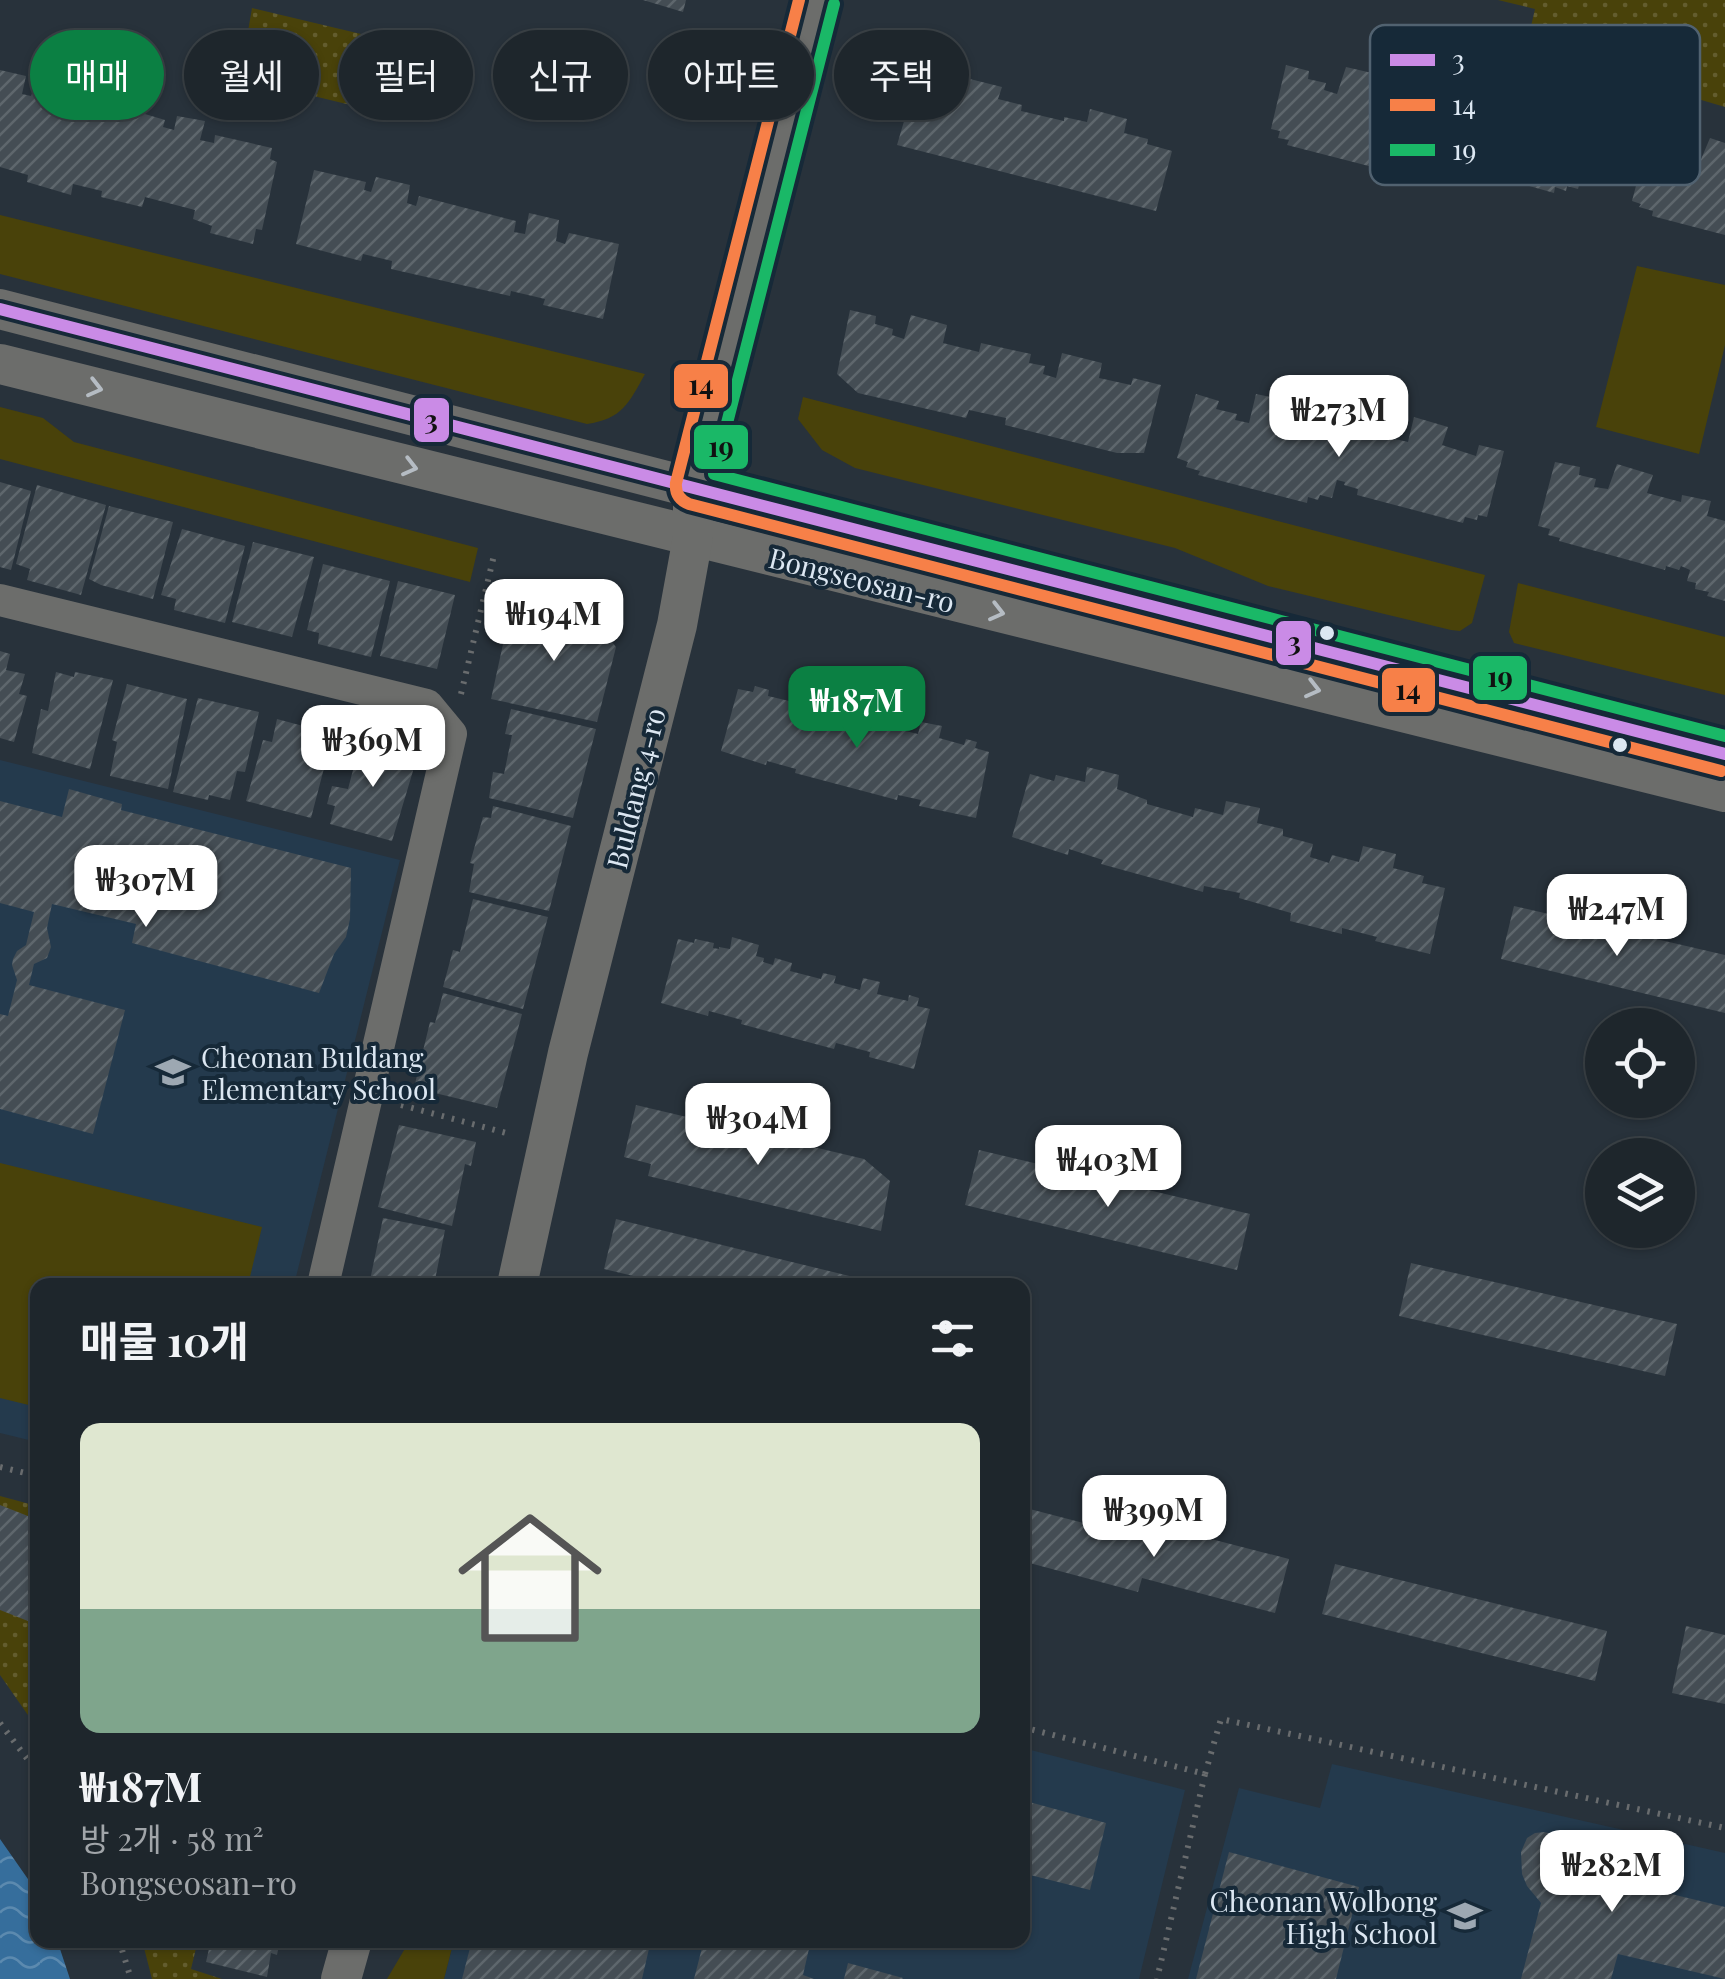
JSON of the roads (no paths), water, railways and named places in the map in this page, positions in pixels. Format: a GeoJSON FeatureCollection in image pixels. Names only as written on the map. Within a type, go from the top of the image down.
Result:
{"type":"FeatureCollection","features":[{"type":"Feature","properties":{"kind":"street","name":"Buldang 4-ro"},"geometry":{"type":"LineString","coordinates":[[519,1278],[568,1052],[677,624],[693,537],[693,488],[817,0]]}},
{"type":"Feature","properties":{"kind":"street","name":"Bongseosan-ro"},"geometry":{"type":"LineString","coordinates":[[0,309],[1725,754]]}},
{"type":"Feature","properties":{"kind":"street","name":"Bongseosan-ro"},"geometry":{"type":"LineString","coordinates":[[0,364],[1725,792]]}},
{"type":"Feature","properties":{"kind":"street"},"geometry":{"type":"LineString","coordinates":[[0,600],[426,705],[451,734],[325,1278]]}},
{"type":"Feature","properties":{"kind":"street"},"geometry":{"type":"LineString","coordinates":[[341,1979],[350,1948]]}},
{"type":"Feature","properties":{"kind":"water"},"geometry":{"type":"Polygon","coordinates":[[[0,1839],[30,1882],[30,1948],[60,1948],[70,1979],[0,1979],[0,1839]]]}},
{"type":"Feature","properties":{"kind":"place","name":"Cheonan Buldang Elementary School"},"geometry":{"type":"Point","coordinates":[173,1072]}},
{"type":"Feature","properties":{"kind":"place","name":"Cheonan Wolbong High School"},"geometry":{"type":"Point","coordinates":[1465,1916]}}]}
